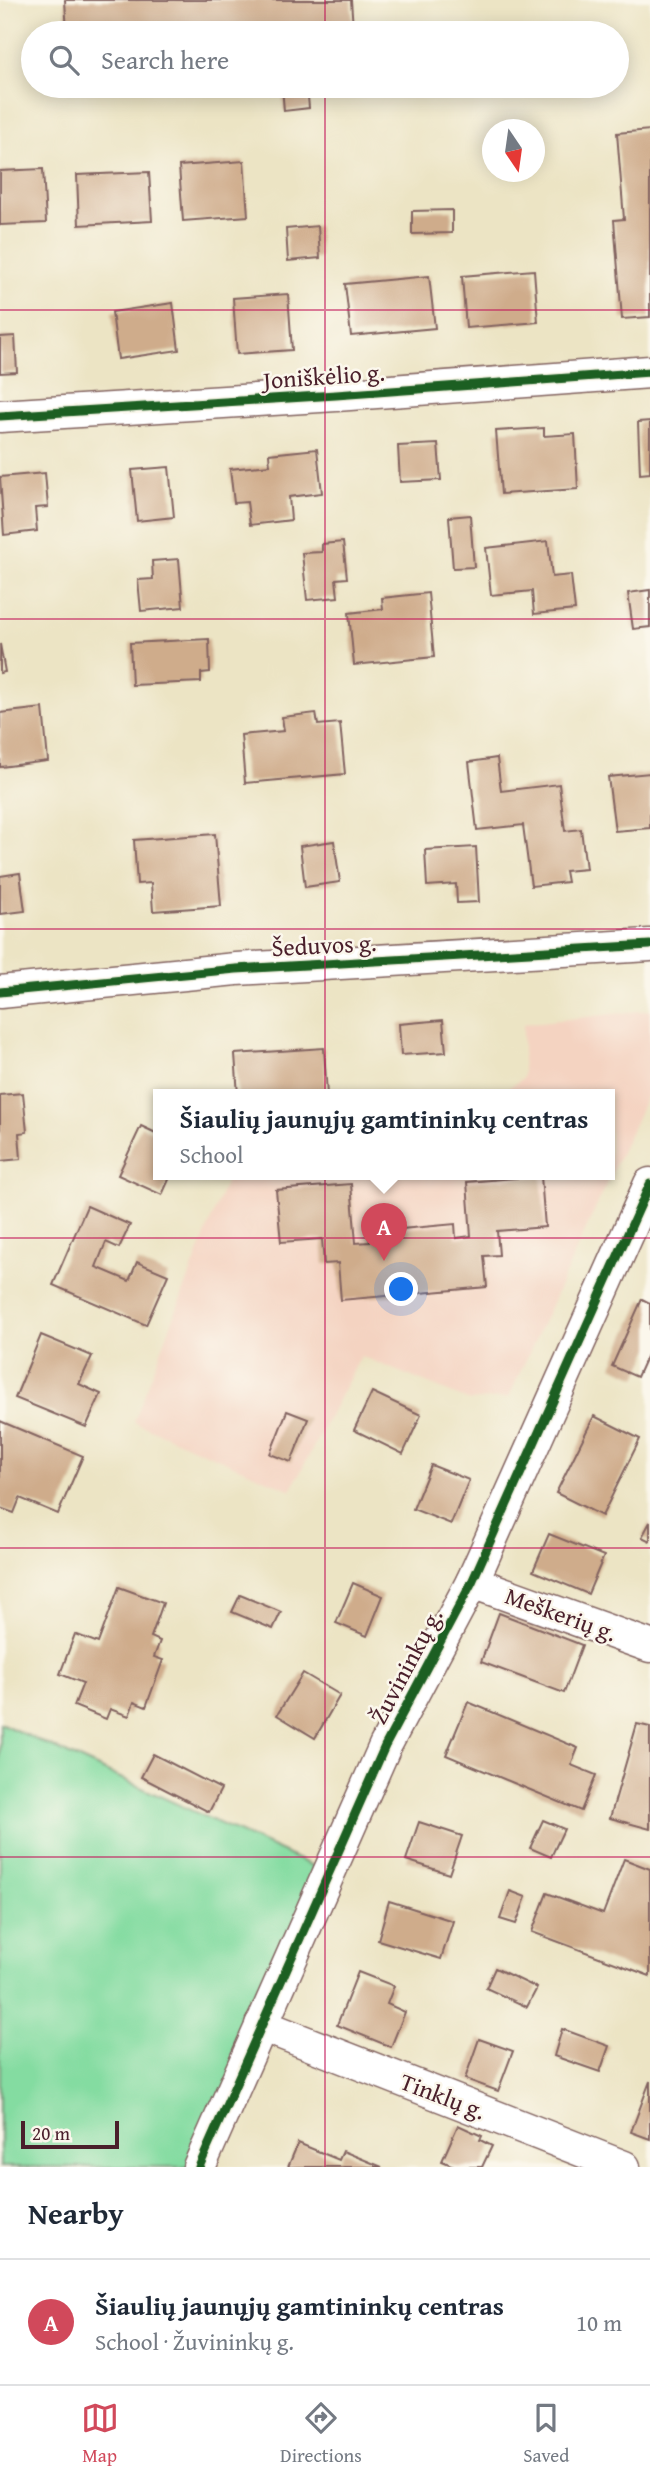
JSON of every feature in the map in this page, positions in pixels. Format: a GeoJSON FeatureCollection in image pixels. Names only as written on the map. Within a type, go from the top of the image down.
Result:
{"type":"FeatureCollection","features":[{"type":"Feature","properties":{"kind":"street","name":"Joniškėlio g."},"geometry":{"type":"LineString","coordinates":[[0,416],[650,372]]}},
{"type":"Feature","properties":{"kind":"street","name":"Šeduvos g."},"geometry":{"type":"LineString","coordinates":[[0,992],[236,969],[650,945]]}},
{"type":"Feature","properties":{"kind":"street","name":"Žuvininkų g."},"geometry":{"type":"LineString","coordinates":[[199,2167],[385,1746],[472,1583],[650,1184]]}},
{"type":"Feature","properties":{"kind":"street","name":"Meškerių g."},"geometry":{"type":"LineString","coordinates":[[472,1583],[650,1646]]}},
{"type":"Feature","properties":{"kind":"street","name":"Tinklų g."},"geometry":{"type":"LineString","coordinates":[[261,2025],[624,2167]]}},
{"type":"Feature","properties":{"kind":"shaded area"},"geometry":{"type":"Polygon","coordinates":[[[650,1010],[650,1089],[615,1165],[615,1089],[507,1089],[523,1078],[523,1024],[650,1010]]]}},
{"type":"Feature","properties":{"kind":"shaded area"},"geometry":{"type":"Polygon","coordinates":[[[226,1180],[608,1180],[509,1397],[470,1401],[361,1356],[291,1490],[134,1422],[226,1180]]]}},
{"type":"Feature","properties":{"kind":"green space"},"geometry":{"type":"Polygon","coordinates":[[[0,1723],[328,1873],[199,2167],[0,2167],[0,1723]]]}},
{"type":"Feature","properties":{"kind":"building"},"geometry":{"type":"Polygon","coordinates":[[[65,0],[351,0],[352,21],[66,21],[65,0]]]}},
{"type":"Feature","properties":{"kind":"building"},"geometry":{"type":"Polygon","coordinates":[[[283,98],[308,98],[309,108],[284,111],[283,98]]]}},
{"type":"Feature","properties":{"kind":"building"},"geometry":{"type":"Polygon","coordinates":[[[650,130],[650,317],[622,319],[614,220],[624,219],[617,133],[650,130]]]}},
{"type":"Feature","properties":{"kind":"building"},"geometry":{"type":"Polygon","coordinates":[[[244,161],[248,216],[183,221],[179,166],[244,161]]]}},
{"type":"Feature","properties":{"kind":"building"},"geometry":{"type":"Polygon","coordinates":[[[43,169],[46,223],[0,225],[0,171],[43,169]]]}},
{"type":"Feature","properties":{"kind":"building"},"geometry":{"type":"Polygon","coordinates":[[[149,172],[152,221],[79,225],[77,175],[149,172]]]}},
{"type":"Feature","properties":{"kind":"building"},"geometry":{"type":"Polygon","coordinates":[[[452,210],[452,233],[412,234],[412,211],[452,210]]]}},
{"type":"Feature","properties":{"kind":"building"},"geometry":{"type":"Polygon","coordinates":[[[318,226],[320,258],[288,261],[286,229],[318,226]]]}},
{"type":"Feature","properties":{"kind":"building"},"geometry":{"type":"Polygon","coordinates":[[[534,270],[538,322],[466,328],[462,276],[534,270]]]}},
{"type":"Feature","properties":{"kind":"building"},"geometry":{"type":"Polygon","coordinates":[[[429,276],[435,328],[351,336],[345,284],[429,276]]]}},
{"type":"Feature","properties":{"kind":"building"},"geometry":{"type":"Polygon","coordinates":[[[288,294],[292,350],[237,354],[233,298],[288,294]]]}},
{"type":"Feature","properties":{"kind":"building"},"geometry":{"type":"Polygon","coordinates":[[[173,303],[179,350],[118,359],[112,312],[173,303]]]}},
{"type":"Feature","properties":{"kind":"building"},"geometry":{"type":"Polygon","coordinates":[[[15,336],[17,372],[0,373],[0,337],[15,336]]]}},
{"type":"Feature","properties":{"kind":"building"},"geometry":{"type":"Polygon","coordinates":[[[650,421],[650,473],[640,474],[638,422],[650,421]]]}},
{"type":"Feature","properties":{"kind":"building"},"geometry":{"type":"Polygon","coordinates":[[[544,428],[544,436],[575,434],[578,489],[501,494],[496,431],[544,428]]]}},
{"type":"Feature","properties":{"kind":"building"},"geometry":{"type":"Polygon","coordinates":[[[438,444],[441,480],[400,482],[398,446],[438,444]]]}},
{"type":"Feature","properties":{"kind":"building"},"geometry":{"type":"Polygon","coordinates":[[[317,449],[322,493],[289,497],[291,520],[250,525],[247,502],[234,503],[230,469],[270,465],[269,454],[317,449]]]}},
{"type":"Feature","properties":{"kind":"building"},"geometry":{"type":"Polygon","coordinates":[[[169,467],[174,517],[137,521],[132,470],[169,467]]]}},
{"type":"Feature","properties":{"kind":"building"},"geometry":{"type":"Polygon","coordinates":[[[45,473],[48,507],[35,508],[37,531],[4,535],[0,477],[45,473]]]}},
{"type":"Feature","properties":{"kind":"building"},"geometry":{"type":"Polygon","coordinates":[[[470,515],[474,567],[453,568],[449,517],[470,515]]]}},
{"type":"Feature","properties":{"kind":"building"},"geometry":{"type":"Polygon","coordinates":[[[548,541],[552,577],[571,575],[575,610],[534,614],[532,591],[491,595],[486,548],[548,541]]]}},
{"type":"Feature","properties":{"kind":"building"},"geometry":{"type":"Polygon","coordinates":[[[343,542],[347,578],[336,579],[338,597],[307,600],[302,553],[322,552],[322,544],[343,542]]]}},
{"type":"Feature","properties":{"kind":"building"},"geometry":{"type":"Polygon","coordinates":[[[179,559],[183,607],[141,611],[138,580],[153,579],[152,561],[179,559]]]}},
{"type":"Feature","properties":{"kind":"building"},"geometry":{"type":"Polygon","coordinates":[[[650,590],[650,627],[633,629],[628,593],[650,590]]]}},
{"type":"Feature","properties":{"kind":"building"},"geometry":{"type":"Polygon","coordinates":[[[428,593],[434,657],[354,665],[349,613],[383,609],[382,598],[428,593]]]}},
{"type":"Feature","properties":{"kind":"building"},"geometry":{"type":"Polygon","coordinates":[[[209,639],[210,672],[201,673],[201,682],[132,685],[130,643],[209,639]]]}},
{"type":"Feature","properties":{"kind":"building"},"geometry":{"type":"Polygon","coordinates":[[[0,644],[5,672],[0,673],[0,644]]]}},
{"type":"Feature","properties":{"kind":"building"},"geometry":{"type":"Polygon","coordinates":[[[43,708],[48,761],[0,767],[0,713],[43,708]]]}},
{"type":"Feature","properties":{"kind":"building"},"geometry":{"type":"Polygon","coordinates":[[[316,713],[318,725],[340,723],[345,774],[245,783],[241,735],[284,731],[282,717],[316,713]]]}},
{"type":"Feature","properties":{"kind":"building"},"geometry":{"type":"Polygon","coordinates":[[[497,758],[501,791],[559,784],[565,831],[581,829],[586,869],[565,871],[567,882],[531,886],[523,825],[477,830],[469,762],[497,758]]]}},
{"type":"Feature","properties":{"kind":"building"},"geometry":{"type":"Polygon","coordinates":[[[650,773],[650,828],[615,831],[608,777],[650,773]]]}},
{"type":"Feature","properties":{"kind":"building"},"geometry":{"type":"Polygon","coordinates":[[[215,834],[221,906],[153,911],[151,883],[137,884],[134,840],[215,834]]]}},
{"type":"Feature","properties":{"kind":"building"},"geometry":{"type":"Polygon","coordinates":[[[334,841],[340,882],[305,887],[300,846],[334,841]]]}},
{"type":"Feature","properties":{"kind":"building"},"geometry":{"type":"Polygon","coordinates":[[[476,847],[479,902],[457,903],[456,884],[427,886],[425,850],[476,847]]]}},
{"type":"Feature","properties":{"kind":"building"},"geometry":{"type":"Polygon","coordinates":[[[20,873],[25,911],[0,914],[0,876],[20,873]]]}},
{"type":"Feature","properties":{"kind":"building"},"geometry":{"type":"Polygon","coordinates":[[[443,1020],[446,1052],[401,1055],[399,1024],[443,1020]]]}},
{"type":"Feature","properties":{"kind":"building"},"geometry":{"type":"Polygon","coordinates":[[[324,1048],[327,1089],[238,1089],[235,1054],[324,1048]]]}},
{"type":"Feature","properties":{"kind":"building"},"geometry":{"type":"Polygon","coordinates":[[[23,1093],[27,1132],[19,1133],[21,1159],[0,1161],[0,1095],[23,1093]]]}},
{"type":"Feature","properties":{"kind":"building"},"geometry":{"type":"Polygon","coordinates":[[[141,1126],[153,1132],[153,1180],[169,1180],[162,1195],[118,1175],[141,1126]]]}},
{"type":"Feature","properties":{"kind":"building"},"geometry":{"type":"Polygon","coordinates":[[[541,1180],[545,1227],[497,1231],[499,1255],[484,1256],[487,1287],[341,1300],[338,1263],[324,1264],[322,1239],[281,1242],[276,1190],[351,1184],[356,1243],[370,1242],[369,1232],[455,1224],[456,1238],[471,1236],[467,1182],[541,1180]]]}},
{"type":"Feature","properties":{"kind":"building"},"geometry":{"type":"Polygon","coordinates":[[[87,1206],[130,1225],[119,1248],[106,1242],[96,1267],[129,1281],[137,1262],[168,1275],[146,1325],[53,1285],[87,1206]]]}},
{"type":"Feature","properties":{"kind":"building"},"geometry":{"type":"Polygon","coordinates":[[[642,1299],[650,1303],[650,1348],[637,1377],[612,1366],[642,1299]]]}},
{"type":"Feature","properties":{"kind":"building"},"geometry":{"type":"Polygon","coordinates":[[[41,1335],[92,1356],[79,1384],[101,1394],[86,1427],[15,1398],[41,1335]]]}},
{"type":"Feature","properties":{"kind":"building"},"geometry":{"type":"Polygon","coordinates":[[[372,1392],[421,1415],[403,1454],[354,1430],[372,1392]]]}},
{"type":"Feature","properties":{"kind":"building"},"geometry":{"type":"Polygon","coordinates":[[[287,1411],[308,1419],[291,1462],[270,1454],[287,1411]]]}},
{"type":"Feature","properties":{"kind":"building"},"geometry":{"type":"Polygon","coordinates":[[[594,1416],[640,1439],[602,1516],[556,1493],[594,1416]]]}},
{"type":"Feature","properties":{"kind":"building"},"geometry":{"type":"Polygon","coordinates":[[[0,1421],[83,1456],[58,1514],[20,1498],[14,1513],[0,1508],[0,1421]]]}},
{"type":"Feature","properties":{"kind":"building"},"geometry":{"type":"Polygon","coordinates":[[[431,1465],[469,1480],[451,1524],[413,1509],[431,1465]]]}},
{"type":"Feature","properties":{"kind":"building"},"geometry":{"type":"Polygon","coordinates":[[[650,1522],[650,1541],[642,1537],[650,1522]]]}},
{"type":"Feature","properties":{"kind":"building"},"geometry":{"type":"Polygon","coordinates":[[[549,1534],[604,1556],[588,1594],[533,1571],[549,1534]]]}},
{"type":"Feature","properties":{"kind":"building"},"geometry":{"type":"Polygon","coordinates":[[[353,1583],[383,1596],[367,1636],[336,1623],[353,1583]]]}},
{"type":"Feature","properties":{"kind":"building"},"geometry":{"type":"Polygon","coordinates":[[[119,1587],[163,1603],[151,1637],[160,1641],[154,1657],[163,1660],[146,1707],[134,1702],[129,1716],[110,1709],[106,1719],[74,1706],[83,1683],[60,1674],[75,1634],[98,1643],[119,1587]]]}},
{"type":"Feature","properties":{"kind":"building"},"geometry":{"type":"Polygon","coordinates":[[[240,1595],[281,1612],[273,1629],[232,1612],[240,1595]]]}},
{"type":"Feature","properties":{"kind":"building"},"geometry":{"type":"Polygon","coordinates":[[[499,1613],[582,1645],[564,1693],[481,1662],[499,1613]]]}},
{"type":"Feature","properties":{"kind":"building"},"geometry":{"type":"Polygon","coordinates":[[[303,1673],[340,1695],[315,1738],[277,1715],[303,1673]]]}},
{"type":"Feature","properties":{"kind":"building"},"geometry":{"type":"Polygon","coordinates":[[[468,1702],[578,1748],[571,1765],[596,1775],[581,1811],[446,1755],[468,1702]]]}},
{"type":"Feature","properties":{"kind":"building"},"geometry":{"type":"Polygon","coordinates":[[[637,1724],[650,1727],[650,1829],[610,1818],[637,1724]]]}},
{"type":"Feature","properties":{"kind":"building"},"geometry":{"type":"Polygon","coordinates":[[[153,1754],[221,1789],[209,1812],[141,1777],[153,1754]]]}},
{"type":"Feature","properties":{"kind":"building"},"geometry":{"type":"Polygon","coordinates":[[[543,1820],[564,1829],[551,1857],[530,1848],[543,1820]]]}},
{"type":"Feature","properties":{"kind":"building"},"geometry":{"type":"Polygon","coordinates":[[[419,1822],[462,1836],[449,1874],[406,1860],[419,1822]]]}},
{"type":"Feature","properties":{"kind":"building"},"geometry":{"type":"Polygon","coordinates":[[[624,1859],[650,1869],[650,1976],[532,1932],[547,1893],[603,1914],[624,1859]]]}},
{"type":"Feature","properties":{"kind":"building"},"geometry":{"type":"Polygon","coordinates":[[[510,1891],[526,1897],[516,1924],[500,1919],[510,1891]]]}},
{"type":"Feature","properties":{"kind":"building"},"geometry":{"type":"Polygon","coordinates":[[[389,1901],[453,1921],[441,1959],[378,1940],[389,1901]]]}},
{"type":"Feature","properties":{"kind":"building"},"geometry":{"type":"Polygon","coordinates":[[[495,1968],[537,1988],[527,2007],[486,1988],[495,1968]]]}},
{"type":"Feature","properties":{"kind":"building"},"geometry":{"type":"Polygon","coordinates":[[[358,1972],[394,1986],[387,2004],[405,2012],[391,2047],[337,2025],[358,1972]]]}},
{"type":"Feature","properties":{"kind":"building"},"geometry":{"type":"Polygon","coordinates":[[[562,2029],[609,2046],[600,2072],[554,2056],[562,2029]]]}},
{"type":"Feature","properties":{"kind":"building"},"geometry":{"type":"Polygon","coordinates":[[[479,2039],[513,2051],[498,2091],[465,2079],[479,2039]]]}},
{"type":"Feature","properties":{"kind":"building"},"geometry":{"type":"Polygon","coordinates":[[[650,2081],[650,2139],[631,2132],[650,2081]]]}},
{"type":"Feature","properties":{"kind":"building"},"geometry":{"type":"Polygon","coordinates":[[[458,2125],[482,2136],[480,2140],[492,2146],[482,2167],[456,2167],[442,2161],[458,2125]]]}},
{"type":"Feature","properties":{"kind":"building"},"geometry":{"type":"Polygon","coordinates":[[[298,2143],[339,2160],[343,2151],[382,2167],[288,2167],[298,2143]]]}},
{"type":"Feature","properties":{"kind":"cycle path"},"geometry":{"type":"LineString","coordinates":[[0,416],[650,372]]}},
{"type":"Feature","properties":{"kind":"cycle path"},"geometry":{"type":"LineString","coordinates":[[0,992],[236,969],[650,945]]}},
{"type":"Feature","properties":{"kind":"cycle path"},"geometry":{"type":"LineString","coordinates":[[199,2167],[385,1746],[472,1582],[650,1184]]}},
{"type":"Feature","properties":{"kind":"place","name":"Šiaulių jaunųjų gamtininkų centras"},"geometry":{"type":"Point","coordinates":[384,1261]}}]}
